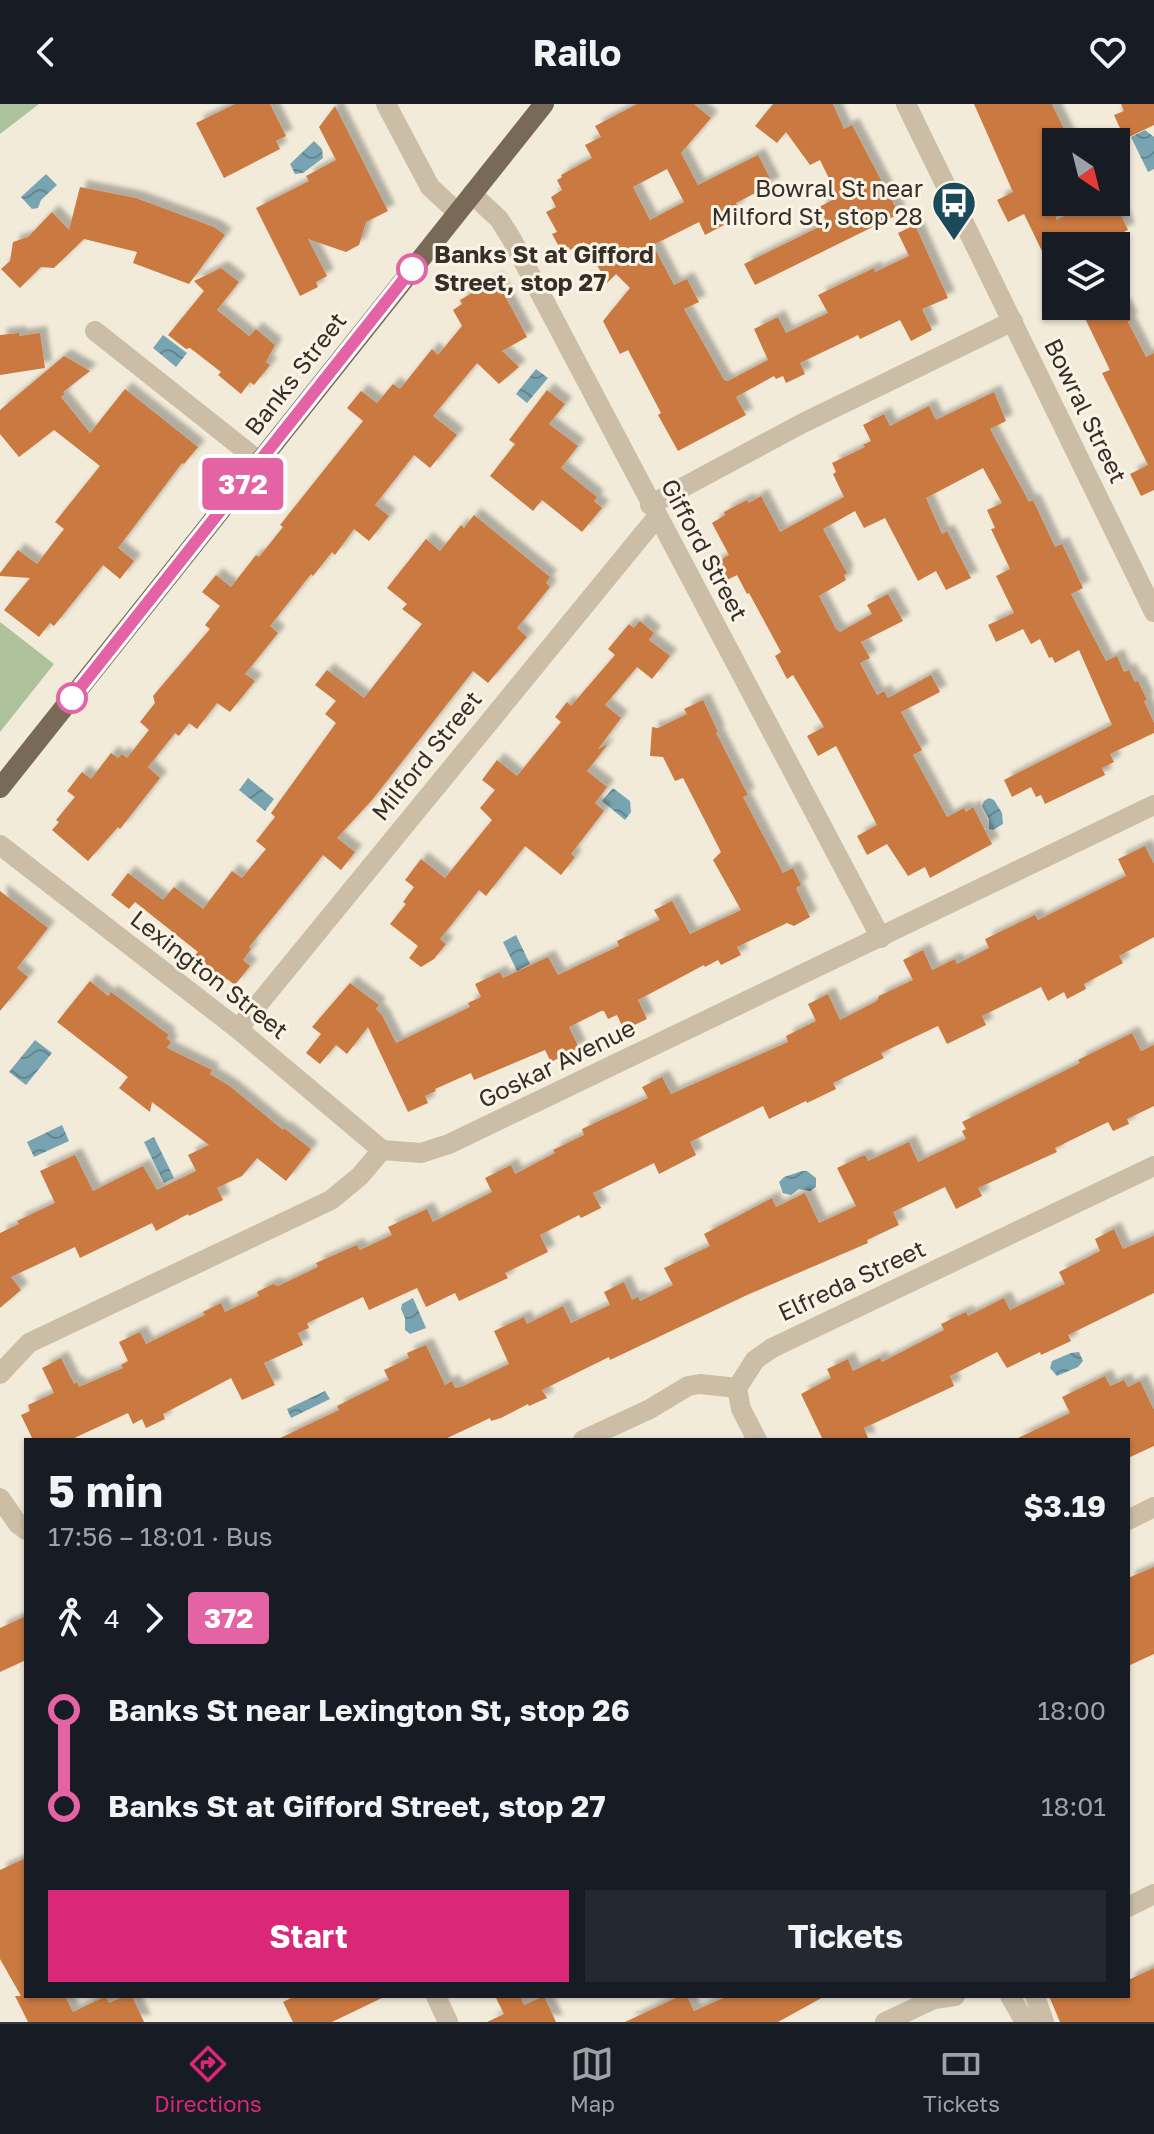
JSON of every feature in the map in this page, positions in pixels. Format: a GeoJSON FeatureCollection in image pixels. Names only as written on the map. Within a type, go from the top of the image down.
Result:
{"type":"FeatureCollection","features":[{"type":"Feature","properties":{"kind":"main road","name":"Banks Street"},"geometry":{"type":"LineString","coordinates":[[0,788],[544,104]]}},
{"type":"Feature","properties":{"kind":"street"},"geometry":{"type":"LineString","coordinates":[[386,104],[430,187],[457,212]]}},
{"type":"Feature","properties":{"kind":"street","name":"Bowral Street"},"geometry":{"type":"LineString","coordinates":[[906,104],[1154,612]]}},
{"type":"Feature","properties":{"kind":"street","name":"Gifford Street"},"geometry":{"type":"LineString","coordinates":[[472,194],[499,219],[511,238],[881,938]]}},
{"type":"Feature","properties":{"kind":"street","name":"Milford Street"},"geometry":{"type":"LineString","coordinates":[[238,1029],[653,511],[803,423],[1013,321]]}},
{"type":"Feature","properties":{"kind":"street"},"geometry":{"type":"LineString","coordinates":[[95,331],[260,462]]}},
{"type":"Feature","properties":{"kind":"street","name":"Goskar Avenue"},"geometry":{"type":"LineString","coordinates":[[382,1150],[421,1153],[449,1144],[1154,805]]}},
{"type":"Feature","properties":{"kind":"street","name":"Lexington Street"},"geometry":{"type":"LineString","coordinates":[[0,845],[238,1029],[382,1150]]}},
{"type":"Feature","properties":{"kind":"street"},"geometry":{"type":"LineString","coordinates":[[0,1374],[29,1343],[331,1200],[360,1176],[382,1150]]}},
{"type":"Feature","properties":{"kind":"street","name":"Elfreda Street"},"geometry":{"type":"LineString","coordinates":[[737,1388],[755,1360],[772,1348],[1154,1166]]}},
{"type":"Feature","properties":{"kind":"street"},"geometry":{"type":"LineString","coordinates":[[587,1438],[650,1409],[688,1386],[700,1384],[737,1388],[741,1409],[756,1438]]}},
{"type":"Feature","properties":{"kind":"street"},"geometry":{"type":"LineString","coordinates":[[0,1498],[24,1528]]}},
{"type":"Feature","properties":{"kind":"street"},"geometry":{"type":"LineString","coordinates":[[1130,1519],[1154,1507]]}},
{"type":"Feature","properties":{"kind":"street"},"geometry":{"type":"LineString","coordinates":[[1130,1906],[1154,1894]]}},
{"type":"Feature","properties":{"kind":"street"},"geometry":{"type":"LineString","coordinates":[[437,1998],[448,2022]]}},
{"type":"Feature","properties":{"kind":"street"},"geometry":{"type":"LineString","coordinates":[[885,2022],[940,1998]]}},
{"type":"Feature","properties":{"kind":"street"},"geometry":{"type":"LineString","coordinates":[[1011,1998],[1025,2022]]}},
{"type":"Feature","properties":{"kind":"street"},"geometry":{"type":"LineString","coordinates":[[1036,1998],[1044,2022]]}},
{"type":"Feature","properties":{"kind":"green space"},"geometry":{"type":"Polygon","coordinates":[[[0,104],[39,104],[0,134],[0,104]]]}},
{"type":"Feature","properties":{"kind":"green space"},"geometry":{"type":"Polygon","coordinates":[[[0,622],[54,664],[0,732],[0,622]]]}},
{"type":"Feature","properties":{"kind":"water"},"geometry":{"type":"Polygon","coordinates":[[[1145,130],[1154,137],[1154,169],[1148,172],[1131,137],[1145,130]]]}},
{"type":"Feature","properties":{"kind":"water"},"geometry":{"type":"Polygon","coordinates":[[[314,141],[322,149],[323,158],[303,173],[295,174],[290,164],[314,141]]]}},
{"type":"Feature","properties":{"kind":"water"},"geometry":{"type":"Polygon","coordinates":[[[46,174],[57,185],[41,200],[38,208],[32,209],[21,197],[46,174]]]}},
{"type":"Feature","properties":{"kind":"water"},"geometry":{"type":"Polygon","coordinates":[[[163,335],[187,353],[176,367],[153,348],[163,335]]]}},
{"type":"Feature","properties":{"kind":"water"},"geometry":{"type":"Polygon","coordinates":[[[536,369],[548,378],[527,403],[516,394],[536,369]]]}},
{"type":"Feature","properties":{"kind":"water"},"geometry":{"type":"Polygon","coordinates":[[[248,778],[274,799],[265,811],[239,790],[248,778]]]}},
{"type":"Feature","properties":{"kind":"water"},"geometry":{"type":"Polygon","coordinates":[[[613,788],[630,801],[631,812],[625,820],[602,801],[613,788]]]}},
{"type":"Feature","properties":{"kind":"water"},"geometry":{"type":"Polygon","coordinates":[[[989,798],[994,800],[1002,813],[1003,824],[993,830],[989,829],[989,819],[982,806],[989,798]]]}},
{"type":"Feature","properties":{"kind":"water"},"geometry":{"type":"Polygon","coordinates":[[[516,935],[530,964],[517,971],[503,942],[516,935]]]}},
{"type":"Feature","properties":{"kind":"water"},"geometry":{"type":"Polygon","coordinates":[[[35,1040],[52,1053],[26,1085],[9,1072],[35,1040]]]}},
{"type":"Feature","properties":{"kind":"water"},"geometry":{"type":"Polygon","coordinates":[[[62,1125],[69,1141],[34,1157],[27,1142],[62,1125]]]}},
{"type":"Feature","properties":{"kind":"water"},"geometry":{"type":"Polygon","coordinates":[[[154,1137],[174,1178],[164,1183],[144,1142],[154,1137]]]}},
{"type":"Feature","properties":{"kind":"water"},"geometry":{"type":"Polygon","coordinates":[[[802,1171],[816,1178],[816,1187],[810,1191],[799,1189],[791,1195],[783,1193],[779,1182],[802,1171]]]}},
{"type":"Feature","properties":{"kind":"water"},"geometry":{"type":"Polygon","coordinates":[[[413,1298],[426,1328],[410,1334],[405,1330],[401,1309],[402,1304],[413,1298]]]}},
{"type":"Feature","properties":{"kind":"water"},"geometry":{"type":"Polygon","coordinates":[[[1079,1352],[1083,1361],[1078,1367],[1057,1376],[1050,1368],[1052,1361],[1079,1352]]]}},
{"type":"Feature","properties":{"kind":"water"},"geometry":{"type":"Polygon","coordinates":[[[325,1391],[330,1399],[291,1418],[287,1409],[325,1391]]]}},
{"type":"Feature","properties":{"kind":"building"},"geometry":{"type":"Polygon","coordinates":[[[235,104],[270,104],[286,136],[276,141],[280,149],[224,178],[196,123],[235,104]]]}},
{"type":"Feature","properties":{"kind":"building"},"geometry":{"type":"Polygon","coordinates":[[[637,104],[694,104],[711,118],[681,153],[698,185],[758,155],[773,184],[736,203],[738,207],[720,217],[724,225],[705,235],[699,222],[653,245],[674,285],[687,279],[699,302],[684,309],[724,380],[728,381],[768,360],[754,329],[778,317],[786,333],[828,313],[818,295],[874,268],[875,272],[909,256],[898,233],[915,225],[948,298],[922,309],[932,330],[911,341],[900,320],[860,339],[858,335],[800,363],[805,374],[786,383],[783,376],[776,379],[774,376],[736,397],[746,415],[678,451],[628,350],[620,354],[603,321],[630,288],[616,274],[607,283],[584,242],[563,254],[552,234],[557,232],[546,212],[556,207],[551,197],[562,190],[557,180],[561,175],[592,158],[585,145],[601,137],[595,126],[637,104]],[[667,169],[633,187],[650,220],[684,202],[667,169]]]}},
{"type":"Feature","properties":{"kind":"building"},"geometry":{"type":"Polygon","coordinates":[[[773,104],[833,104],[844,129],[852,125],[899,214],[755,285],[744,264],[827,223],[819,207],[838,197],[820,160],[810,165],[786,132],[777,143],[755,126],[773,104]]]}},
{"type":"Feature","properties":{"kind":"building"},"geometry":{"type":"Polygon","coordinates":[[[974,104],[1052,104],[1064,128],[1042,128],[1042,216],[1056,216],[1056,220],[1064,216],[1122,216],[1128,230],[1042,232],[1042,251],[1024,214],[1008,222],[997,200],[1013,192],[974,104]]]}},
{"type":"Feature","properties":{"kind":"building"},"geometry":{"type":"Polygon","coordinates":[[[1121,104],[1154,104],[1154,125],[1130,137],[1130,128],[1120,128],[1114,115],[1124,111],[1121,104]]]}},
{"type":"Feature","properties":{"kind":"building"},"geometry":{"type":"Polygon","coordinates":[[[335,106],[388,211],[366,222],[359,245],[346,252],[308,239],[327,276],[316,282],[318,287],[300,296],[256,208],[309,181],[306,176],[336,160],[319,127],[335,106]]]}},
{"type":"Feature","properties":{"kind":"building"},"geometry":{"type":"Polygon","coordinates":[[[80,187],[136,198],[214,227],[225,235],[189,284],[133,263],[137,252],[84,239],[54,268],[41,267],[20,288],[1,269],[10,261],[13,242],[28,237],[52,212],[69,230],[80,187]]]}},
{"type":"Feature","properties":{"kind":"building"},"geometry":{"type":"Polygon","coordinates":[[[221,268],[239,282],[217,310],[249,336],[256,329],[275,345],[266,362],[270,365],[254,385],[250,382],[241,394],[218,375],[221,372],[168,335],[204,291],[194,281],[221,268]]]}},
{"type":"Feature","properties":{"kind":"building"},"geometry":{"type":"Polygon","coordinates":[[[496,279],[527,337],[502,351],[519,367],[499,384],[477,363],[433,416],[457,435],[430,468],[414,455],[375,505],[389,516],[369,541],[354,529],[335,555],[332,552],[313,576],[311,574],[270,626],[278,633],[245,674],[255,681],[230,712],[217,703],[197,729],[189,723],[179,736],[175,733],[148,767],[160,778],[120,829],[118,827],[88,861],[52,830],[59,822],[56,820],[75,797],[67,791],[82,772],[91,779],[111,753],[118,758],[122,754],[127,758],[149,730],[140,722],[155,703],[153,696],[210,629],[205,625],[220,606],[202,592],[216,575],[231,587],[283,527],[280,525],[363,421],[347,408],[361,391],[377,403],[393,384],[400,389],[432,349],[438,355],[462,326],[453,310],[462,304],[460,300],[496,279]]]}},
{"type":"Feature","properties":{"kind":"building"},"geometry":{"type":"Polygon","coordinates":[[[1130,318],[1131,320],[1128,322],[1146,357],[1154,353],[1154,490],[1141,496],[1130,474],[1148,465],[1102,373],[1110,370],[1086,320],[1130,318]]]}},
{"type":"Feature","properties":{"kind":"building"},"geometry":{"type":"Polygon","coordinates":[[[19,333],[19,336],[40,333],[45,368],[0,375],[0,335],[19,333]]]}},
{"type":"Feature","properties":{"kind":"building"},"geometry":{"type":"Polygon","coordinates":[[[64,356],[90,371],[61,397],[90,433],[125,389],[198,447],[182,463],[118,548],[134,561],[120,579],[103,565],[54,626],[50,623],[39,637],[4,610],[30,578],[0,576],[0,573],[18,550],[37,564],[64,529],[55,522],[100,466],[54,430],[19,457],[0,434],[0,410],[64,356]]]}},
{"type":"Feature","properties":{"kind":"building"},"geometry":{"type":"Polygon","coordinates":[[[547,390],[565,404],[549,424],[578,446],[561,468],[597,497],[594,501],[602,508],[582,532],[542,500],[533,511],[490,476],[515,444],[509,440],[547,390]]]}},
{"type":"Feature","properties":{"kind":"building"},"geometry":{"type":"Polygon","coordinates":[[[994,392],[1006,421],[990,429],[1029,502],[1033,500],[1055,547],[1062,544],[1083,588],[1071,594],[1106,661],[1117,656],[1124,672],[1129,670],[1135,682],[1138,681],[1147,700],[1144,701],[1154,723],[1154,733],[1110,754],[1114,762],[1102,768],[1105,775],[1045,804],[1041,795],[1036,797],[1031,787],[1012,797],[1004,780],[1112,725],[1079,650],[1055,663],[1052,657],[1049,658],[1040,639],[1031,644],[1023,629],[996,642],[988,625],[1014,613],[996,576],[1010,569],[991,529],[995,528],[987,510],[1002,503],[983,468],[926,498],[942,534],[947,531],[971,578],[946,590],[936,571],[918,581],[885,518],[864,528],[855,511],[823,529],[847,573],[844,575],[846,580],[819,596],[836,629],[840,632],[872,614],[867,605],[888,594],[903,621],[861,642],[870,658],[860,663],[877,695],[884,691],[888,698],[931,675],[940,692],[901,712],[922,750],[913,755],[947,817],[973,807],[992,844],[930,878],[925,867],[908,876],[887,844],[867,855],[857,836],[877,825],[836,746],[818,756],[807,736],[824,727],[793,675],[787,679],[775,656],[781,652],[749,593],[737,575],[723,582],[713,564],[729,555],[712,523],[725,515],[724,512],[761,496],[780,532],[844,497],[833,474],[836,472],[832,463],[871,441],[863,425],[884,414],[890,426],[929,406],[936,420],[994,392]]]}},
{"type":"Feature","properties":{"kind":"building"},"geometry":{"type":"Polygon","coordinates":[[[474,515],[550,577],[546,583],[550,587],[517,628],[527,637],[488,683],[473,671],[372,800],[337,838],[355,852],[341,870],[323,855],[249,947],[251,949],[243,960],[250,966],[235,985],[226,981],[194,956],[198,952],[135,902],[129,909],[111,895],[128,873],[163,900],[174,887],[203,909],[232,871],[242,878],[266,849],[256,841],[275,817],[271,813],[336,723],[325,714],[336,701],[315,685],[327,670],[364,698],[422,624],[402,609],[407,604],[387,588],[426,539],[440,551],[461,525],[464,528],[474,515]]]}},
{"type":"Feature","properties":{"kind":"building"},"geometry":{"type":"Polygon","coordinates":[[[640,621],[654,633],[649,640],[670,656],[652,679],[637,667],[605,705],[621,718],[598,749],[608,744],[587,771],[607,787],[595,803],[604,811],[571,854],[575,857],[561,875],[525,846],[486,896],[479,890],[440,939],[446,944],[434,959],[421,967],[409,958],[418,946],[390,924],[406,904],[403,902],[414,887],[405,880],[421,859],[445,878],[492,820],[480,808],[495,790],[482,780],[497,760],[517,776],[561,722],[555,717],[567,702],[571,706],[615,655],[608,649],[629,624],[634,628],[640,621]]]}},
{"type":"Feature","properties":{"kind":"building"},"geometry":{"type":"Polygon","coordinates":[[[703,700],[748,795],[743,797],[783,873],[793,868],[801,885],[796,888],[810,917],[794,926],[787,923],[737,947],[741,955],[721,965],[718,960],[704,965],[638,1000],[647,1019],[624,1030],[617,1015],[608,1019],[601,1011],[569,1027],[579,1048],[551,1062],[545,1050],[474,1080],[471,1073],[435,1089],[425,1096],[428,1103],[408,1112],[368,1027],[347,1054],[336,1045],[320,1064],[306,1053],[321,1034],[312,1027],[350,983],[379,1005],[376,1009],[396,1043],[470,1007],[468,1003],[481,997],[475,984],[500,972],[503,978],[548,957],[558,975],[619,946],[617,941],[660,920],[654,910],[672,901],[690,934],[741,910],[713,860],[721,852],[683,778],[675,781],[663,757],[650,756],[652,727],[658,728],[687,714],[684,709],[703,700]]]}},
{"type":"Feature","properties":{"kind":"building"},"geometry":{"type":"Polygon","coordinates":[[[1145,846],[1154,864],[1154,937],[1119,956],[1123,963],[1084,984],[1086,989],[1067,999],[1064,992],[1048,1001],[1041,987],[982,1016],[986,1025],[947,1044],[938,1026],[881,1053],[884,1058],[833,1083],[836,1089],[807,1103],[769,1119],[763,1106],[690,1142],[696,1155],[659,1174],[654,1163],[593,1193],[601,1208],[581,1218],[579,1215],[540,1235],[548,1252],[505,1273],[508,1278],[459,1301],[455,1293],[426,1307],[417,1288],[369,1310],[363,1297],[307,1323],[309,1328],[298,1333],[303,1345],[264,1363],[275,1385],[242,1400],[231,1378],[163,1414],[165,1419],[146,1428],[142,1419],[133,1424],[128,1413],[74,1438],[32,1438],[21,1415],[30,1411],[28,1405],[54,1393],[42,1368],[61,1358],[74,1384],[77,1382],[79,1387],[123,1368],[121,1365],[128,1361],[119,1342],[140,1332],[146,1344],[205,1315],[203,1312],[221,1303],[225,1312],[259,1296],[257,1292],[273,1284],[278,1286],[318,1267],[316,1263],[357,1245],[360,1250],[392,1235],[388,1227],[427,1209],[433,1222],[492,1192],[485,1178],[511,1165],[515,1174],[584,1135],[582,1129],[648,1098],[642,1087],[662,1077],[671,1094],[788,1042],[786,1036],[816,1021],[808,1004],[828,994],[840,1020],[913,980],[903,960],[923,950],[932,970],[955,959],[957,964],[989,948],[985,939],[1035,915],[1038,920],[1126,876],[1118,859],[1145,846]]]}},
{"type":"Feature","properties":{"kind":"building"},"geometry":{"type":"Polygon","coordinates":[[[0,891],[48,928],[17,968],[28,977],[0,1011],[0,891]]]}},
{"type":"Feature","properties":{"kind":"building"},"geometry":{"type":"Polygon","coordinates":[[[90,981],[108,996],[111,992],[169,1035],[166,1038],[171,1042],[167,1048],[212,1070],[210,1074],[311,1149],[286,1181],[257,1158],[242,1176],[217,1188],[223,1200],[156,1231],[152,1223],[80,1258],[75,1247],[11,1277],[21,1290],[0,1308],[0,1233],[55,1203],[40,1171],[75,1155],[93,1191],[143,1166],[157,1190],[196,1171],[188,1155],[209,1145],[152,1102],[150,1112],[119,1088],[128,1077],[57,1022],[90,981]]]}},
{"type":"Feature","properties":{"kind":"building"},"geometry":{"type":"Polygon","coordinates":[[[1132,1033],[1141,1051],[1154,1045],[1154,1106],[1127,1119],[1129,1124],[1113,1131],[1108,1122],[1055,1148],[1057,1152],[978,1188],[982,1196],[956,1209],[945,1187],[893,1212],[899,1225],[867,1240],[868,1243],[747,1295],[610,1360],[609,1357],[542,1390],[547,1398],[501,1418],[491,1421],[490,1418],[447,1438],[280,1438],[339,1410],[337,1406],[389,1380],[384,1370],[409,1358],[407,1353],[426,1345],[445,1385],[452,1381],[455,1388],[461,1387],[509,1364],[494,1331],[524,1317],[527,1324],[563,1306],[571,1323],[610,1305],[604,1292],[624,1282],[632,1300],[638,1297],[640,1301],[673,1285],[664,1268],[710,1246],[704,1234],[772,1198],[776,1207],[805,1193],[819,1223],[856,1206],[837,1168],[862,1156],[866,1156],[868,1161],[909,1142],[918,1162],[966,1139],[962,1122],[1080,1063],[1078,1060],[1132,1033]]]}},
{"type":"Feature","properties":{"kind":"building"},"geometry":{"type":"Polygon","coordinates":[[[1114,1229],[1123,1249],[1154,1236],[1154,1293],[1068,1335],[1071,1341],[1007,1368],[997,1352],[950,1376],[954,1386],[864,1428],[868,1438],[822,1438],[801,1394],[831,1378],[827,1369],[848,1359],[853,1371],[880,1358],[882,1362],[944,1330],[941,1324],[966,1312],[968,1316],[1004,1298],[1010,1310],[1065,1284],[1059,1272],[1100,1251],[1095,1239],[1114,1229]]]}},
{"type":"Feature","properties":{"kind":"building"},"geometry":{"type":"Polygon","coordinates":[[[1105,1376],[1110,1386],[1124,1380],[1128,1387],[1140,1381],[1154,1410],[1154,1446],[1130,1457],[1130,1438],[1018,1438],[1070,1413],[1062,1397],[1105,1376]]]}},
{"type":"Feature","properties":{"kind":"building"},"geometry":{"type":"Polygon","coordinates":[[[1154,1567],[1154,1654],[1130,1665],[1130,1577],[1154,1567]]]}},
{"type":"Feature","properties":{"kind":"building"},"geometry":{"type":"Polygon","coordinates":[[[24,1617],[24,1661],[0,1672],[0,1628],[24,1617]]]}},
{"type":"Feature","properties":{"kind":"building"},"geometry":{"type":"Polygon","coordinates":[[[24,1859],[24,1998],[66,1998],[73,2012],[102,1998],[107,1998],[109,2003],[120,1998],[133,1998],[144,2022],[28,2022],[15,1996],[21,1996],[0,1959],[0,1870],[24,1859]]]}},
{"type":"Feature","properties":{"kind":"building"},"geometry":{"type":"Polygon","coordinates":[[[1154,1968],[1154,2022],[1060,2022],[1050,1998],[1130,1998],[1130,1979],[1154,1968]]]}},
{"type":"Feature","properties":{"kind":"building"},"geometry":{"type":"Polygon","coordinates":[[[291,1998],[382,1998],[332,2022],[293,2022],[283,2002],[291,1998]]]}},
{"type":"Feature","properties":{"kind":"building"},"geometry":{"type":"Polygon","coordinates":[[[496,1998],[521,1998],[524,2005],[545,1998],[556,2022],[487,2022],[504,2014],[496,1998]]]}},
{"type":"Feature","properties":{"kind":"building"},"geometry":{"type":"Polygon","coordinates":[[[676,1998],[688,1998],[694,2011],[723,1998],[821,1998],[778,2022],[625,2022],[676,1998]]]}},
{"type":"Feature","properties":{"kind":"bus line","name":"372"},"geometry":{"type":"LineString","coordinates":[[72,698],[412,269]]}},
{"type":"Feature","properties":{"kind":"place","name":"Bowral St near Milford St, stop 28"},"geometry":{"type":"Point","coordinates":[954,242]}},
{"type":"Feature","properties":{"kind":"place","name":"Banks St at Gifford Street, stop 27"},"geometry":{"type":"Point","coordinates":[412,269]}}]}
